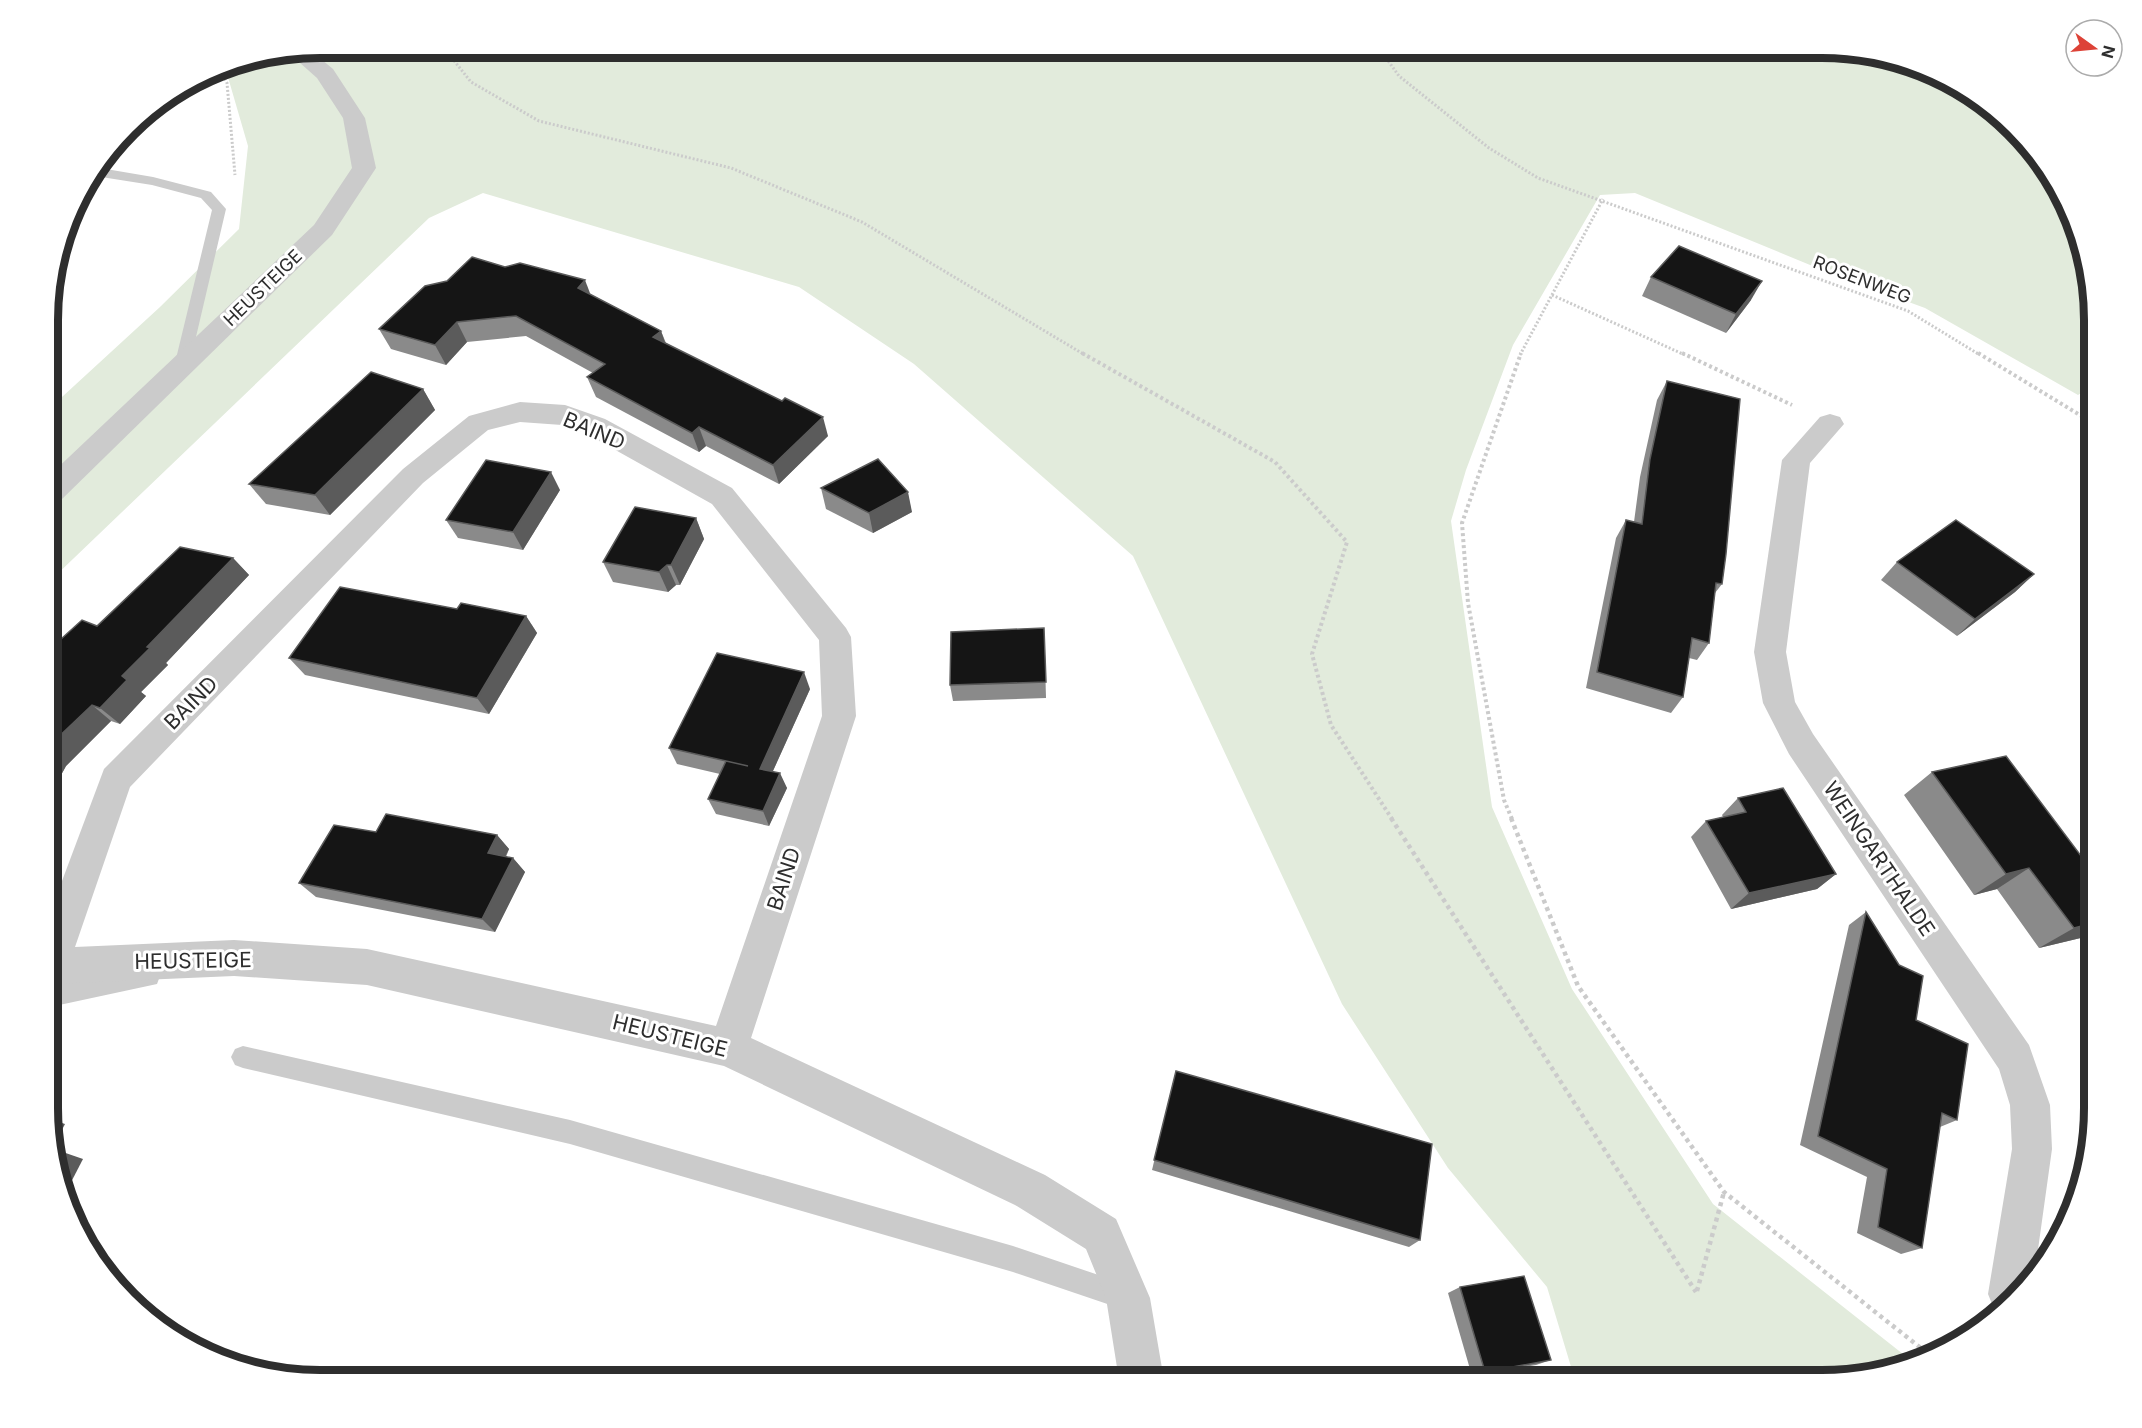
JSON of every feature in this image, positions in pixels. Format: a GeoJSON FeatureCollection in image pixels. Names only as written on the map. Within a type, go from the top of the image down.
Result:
{"type":"FeatureCollection","features":[{"type":"Feature","properties":{"kind":"street","name":"HEUSTEIGE"},"geometry":{"type":"LineString","coordinates":[[58,485],[323,230],[364,168],[354,118],[325,74],[307,59]]}},
{"type":"Feature","properties":{"kind":"street","name":"BAIND"},"geometry":{"type":"LineString","coordinates":[[58,942],[116,779],[413,476],[479,423],[519,412],[565,415],[595,426],[722,496],[835,637],[838,716],[728,1048]]}},
{"type":"Feature","properties":{"kind":"street","name":"WEINGARTHALDE"},"geometry":{"type":"LineString","coordinates":[[1830,424],[1796,460],[1770,652],[1779,703],[1801,744],[2015,1059],[2030,1105],[2032,1149],[2011,1288]]}},
{"type":"Feature","properties":{"kind":"street","name":"HEUSTEIGE"},"geometry":{"type":"LineString","coordinates":[[58,965],[234,958],[367,967],[728,1048],[1030,1190],[1101,1234],[1128,1298],[1140,1370]]}},
{"type":"Feature","properties":{"kind":"lane"},"geometry":{"type":"LineString","coordinates":[[104,173],[153,181],[206,195],[219,209],[182,367]]}},
{"type":"Feature","properties":{"kind":"lane"},"geometry":{"type":"LineString","coordinates":[[58,994],[234,958]]}},
{"type":"Feature","properties":{"kind":"lane"},"geometry":{"type":"LineString","coordinates":[[243,1057],[570,1132],[1013,1259],[1128,1298]]}},
{"type":"Feature","properties":{"kind":"path"},"geometry":{"type":"LineString","coordinates":[[453,59],[471,82],[539,121],[617,138],[731,168],[862,222],[1082,352],[1275,462],[1347,542],[1312,654],[1331,725],[1696,1292],[1724,1192]]}},
{"type":"Feature","properties":{"kind":"path","name":"ROSENWEG"},"geometry":{"type":"LineString","coordinates":[[1387,59],[1399,76],[1489,148],[1538,177],[1908,311],[2084,418]]}},
{"type":"Feature","properties":{"kind":"path"},"geometry":{"type":"LineString","coordinates":[[219,209],[235,174],[227,83],[224,77]]}},
{"type":"Feature","properties":{"kind":"path"},"geometry":{"type":"LineString","coordinates":[[1603,200],[1522,349],[1462,523],[1468,603],[1503,800],[1578,986],[1724,1192],[1923,1350]]}},
{"type":"Feature","properties":{"kind":"path"},"geometry":{"type":"LineString","coordinates":[[1552,295],[1726,373],[1830,424]]}},
{"type":"Feature","properties":{"kind":"green space"},"geometry":{"type":"Polygon","coordinates":[[[304,59],[1838,59],[1889,67],[1922,78],[1981,113],[2007,135],[2029,161],[2048,190],[2070,236],[2083,304],[2084,391],[2078,395],[1925,308],[1832,274],[1635,193],[1600,195],[1513,345],[1466,470],[1451,521],[1492,807],[1572,989],[1713,1204],[1906,1356],[1856,1367],[1821,1370],[1572,1370],[1547,1287],[1448,1168],[1342,1004],[1133,556],[914,364],[799,287],[483,193],[429,218],[58,573],[58,401],[160,307],[239,229],[248,146],[227,75],[253,67],[304,59]]]}},
{"type":"Feature","properties":{"kind":"building"},"geometry":{"type":"Polygon","coordinates":[[[1679,246],[1762,281],[1736,314],[1651,277],[1679,246]]]}},
{"type":"Feature","properties":{"kind":"building"},"geometry":{"type":"Polygon","coordinates":[[[472,257],[505,267],[520,263],[585,280],[578,288],[661,331],[653,337],[782,401],[785,398],[823,417],[773,465],[699,427],[692,433],[587,377],[605,364],[516,316],[457,322],[435,345],[379,329],[425,286],[447,281],[472,257]]]}},
{"type":"Feature","properties":{"kind":"building"},"geometry":{"type":"Polygon","coordinates":[[[371,372],[423,389],[315,495],[249,484],[371,372]]]}},
{"type":"Feature","properties":{"kind":"building"},"geometry":{"type":"Polygon","coordinates":[[[1667,381],[1740,399],[1722,584],[1716,583],[1709,643],[1692,638],[1683,697],[1597,672],[1626,520],[1642,524],[1650,459],[1667,381]]]}},
{"type":"Feature","properties":{"kind":"building"},"geometry":{"type":"Polygon","coordinates":[[[878,459],[908,492],[869,513],[821,488],[878,459]]]}},
{"type":"Feature","properties":{"kind":"building"},"geometry":{"type":"Polygon","coordinates":[[[486,460],[551,472],[513,532],[446,520],[486,460]]]}},
{"type":"Feature","properties":{"kind":"building"},"geometry":{"type":"Polygon","coordinates":[[[635,507],[696,518],[671,565],[667,565],[659,572],[603,562],[635,507]]]}},
{"type":"Feature","properties":{"kind":"building"},"geometry":{"type":"Polygon","coordinates":[[[1956,520],[2034,574],[1975,619],[1897,562],[1956,520]]]}},
{"type":"Feature","properties":{"kind":"building"},"geometry":{"type":"Polygon","coordinates":[[[180,547],[233,558],[147,647],[150,648],[122,676],[127,680],[100,708],[92,705],[58,737],[58,642],[82,620],[97,626],[180,547]]]}},
{"type":"Feature","properties":{"kind":"building"},"geometry":{"type":"Polygon","coordinates":[[[340,587],[457,609],[461,603],[526,616],[477,698],[289,658],[340,587]]]}},
{"type":"Feature","properties":{"kind":"building"},"geometry":{"type":"Polygon","coordinates":[[[1044,628],[1046,682],[950,685],[951,632],[1044,628]]]}},
{"type":"Feature","properties":{"kind":"building"},"geometry":{"type":"Polygon","coordinates":[[[717,653],[804,672],[760,769],[780,773],[763,811],[708,799],[726,761],[748,766],[669,748],[717,653]]]}},
{"type":"Feature","properties":{"kind":"building"},"geometry":{"type":"Polygon","coordinates":[[[2006,756],[2081,856],[2084,855],[2084,925],[2074,928],[2029,868],[2006,874],[1932,772],[2006,756]]]}},
{"type":"Feature","properties":{"kind":"building"},"geometry":{"type":"Polygon","coordinates":[[[1783,788],[1836,874],[1749,893],[1706,821],[1746,812],[1738,798],[1783,788]]]}},
{"type":"Feature","properties":{"kind":"building"},"geometry":{"type":"Polygon","coordinates":[[[386,814],[497,835],[488,853],[513,858],[482,919],[299,883],[334,825],[376,832],[386,814]]]}},
{"type":"Feature","properties":{"kind":"building"},"geometry":{"type":"Polygon","coordinates":[[[1866,912],[1899,965],[1923,976],[1916,1020],[1968,1044],[1957,1120],[1942,1113],[1922,1248],[1878,1227],[1887,1169],[1818,1136],[1866,912]]]}},
{"type":"Feature","properties":{"kind":"building"},"geometry":{"type":"Polygon","coordinates":[[[1176,1071],[1432,1144],[1420,1240],[1154,1160],[1176,1071]]]}},
{"type":"Feature","properties":{"kind":"building"},"geometry":{"type":"Polygon","coordinates":[[[1524,1276],[1551,1360],[1484,1370],[1460,1287],[1524,1276]]]}}]}
